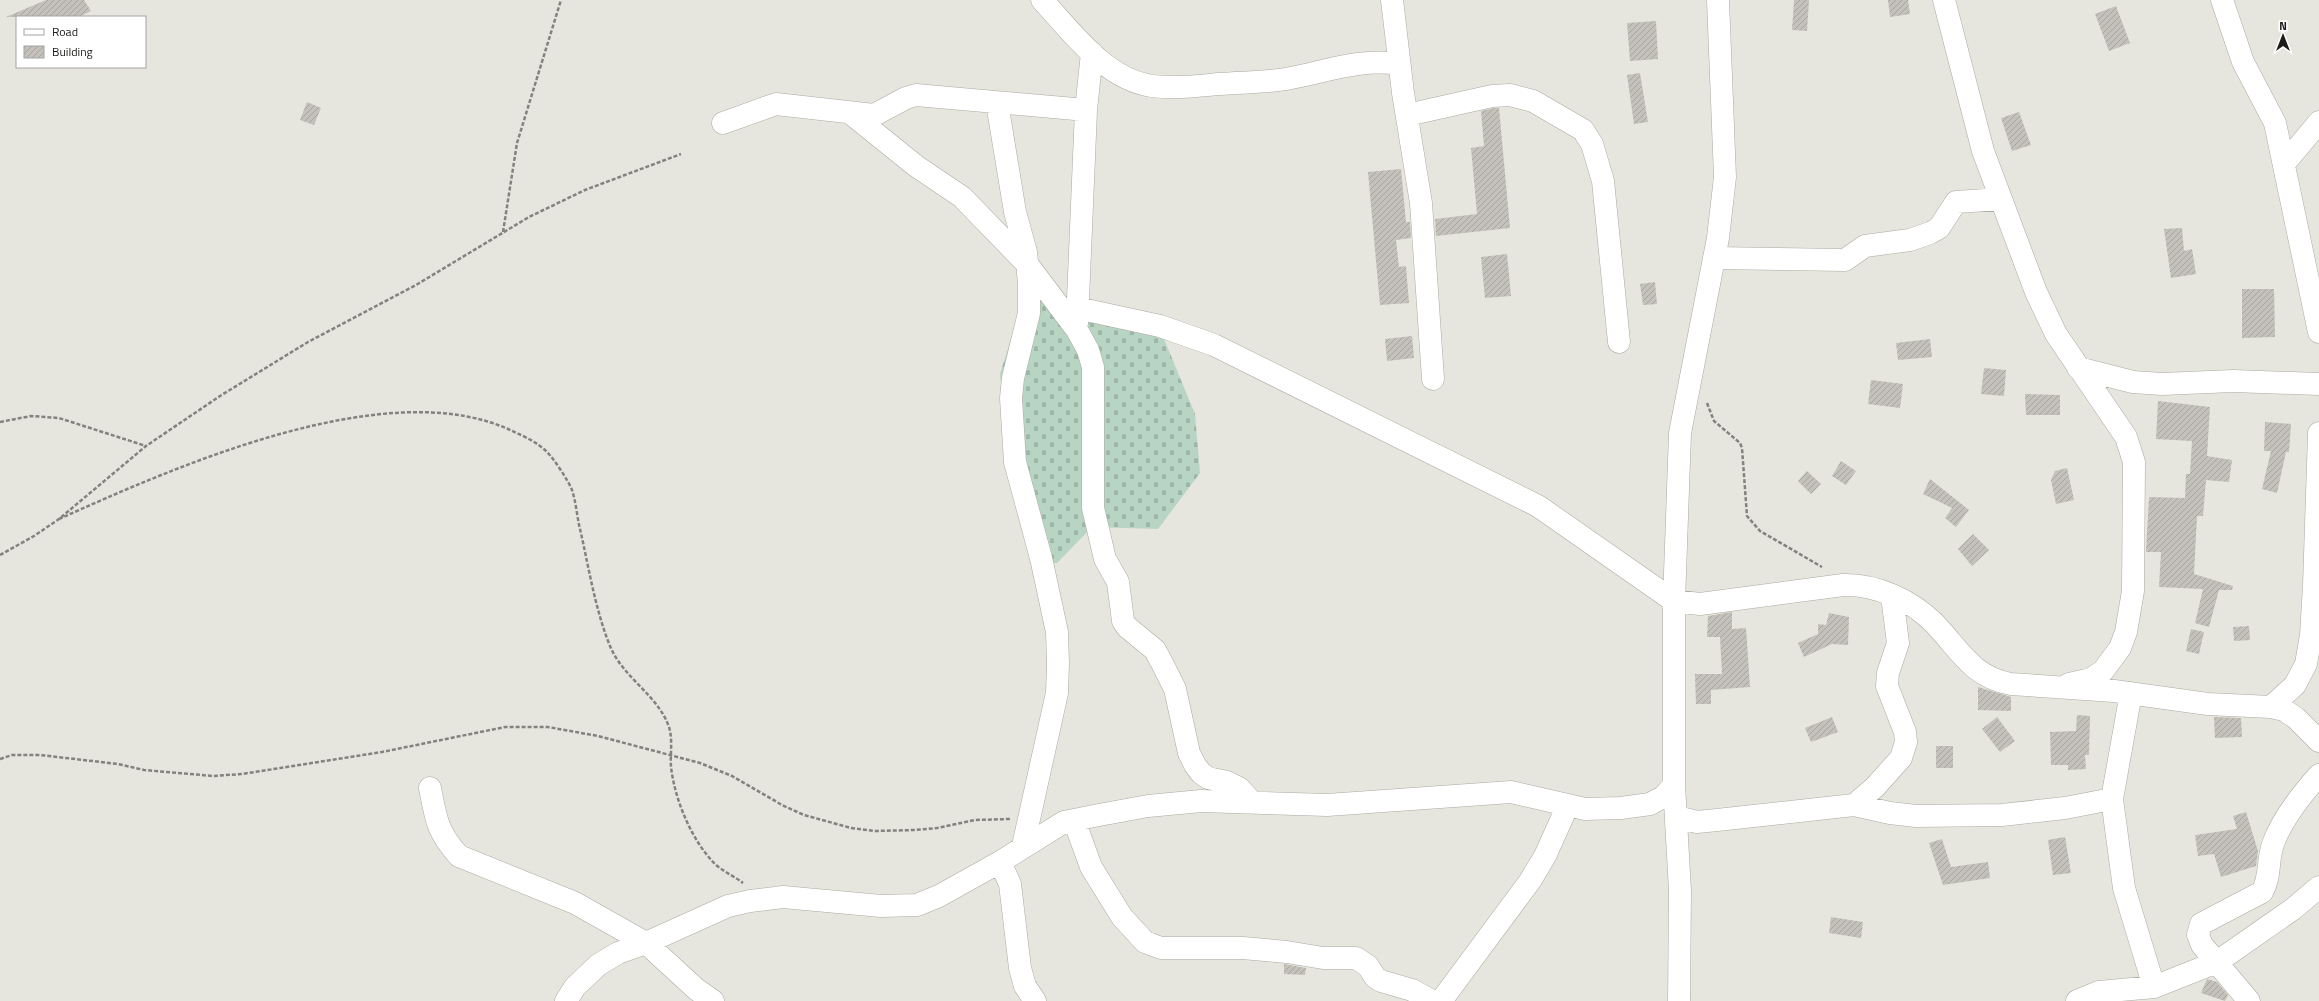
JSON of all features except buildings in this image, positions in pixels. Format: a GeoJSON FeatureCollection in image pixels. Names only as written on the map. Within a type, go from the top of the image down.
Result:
{"type":"FeatureCollection","features":[{"type":"Feature","properties":{"kind":"street"},"geometry":{"type":"LineString","coordinates":[[1042,0],[1092,53],[1125,77],[1143,84],[1162,87],[1289,79],[1366,62],[1399,64]]}},
{"type":"Feature","properties":{"kind":"street"},"geometry":{"type":"LineString","coordinates":[[1392,0],[1399,64],[1421,203],[1433,379]]}},
{"type":"Feature","properties":{"kind":"street"},"geometry":{"type":"LineString","coordinates":[[1680,1001],[1680,891],[1674,785],[1674,601],[1680,432],[1714,258],[1725,177],[1718,0]]}},
{"type":"Feature","properties":{"kind":"street"},"geometry":{"type":"LineString","coordinates":[[1944,0],[1983,151],[2036,292],[2056,334],[2126,437],[2134,462],[2132,609],[2120,648],[2103,671],[2091,679],[2052,686]]}},
{"type":"Feature","properties":{"kind":"street"},"geometry":{"type":"LineString","coordinates":[[2222,0],[2243,62],[2275,123],[2319,332]]}},
{"type":"Feature","properties":{"kind":"street"},"geometry":{"type":"LineString","coordinates":[[1077,330],[1086,110],[1092,53]]}},
{"type":"Feature","properties":{"kind":"street"},"geometry":{"type":"LineString","coordinates":[[723,123],[776,104],[876,114],[906,98],[916,96],[1086,110]]}},
{"type":"Feature","properties":{"kind":"street"},"geometry":{"type":"LineString","coordinates":[[1407,114],[1492,96],[1510,96],[1534,101],[1583,130],[1592,144],[1603,182],[1619,342]]}},
{"type":"Feature","properties":{"kind":"street"},"geometry":{"type":"LineString","coordinates":[[997,103],[1015,212],[1028,265],[1029,313],[1013,378],[1011,398],[1015,462],[1041,558],[1056,632],[1058,662],[1055,701],[1023,846]]}},
{"type":"Feature","properties":{"kind":"street"},"geometry":{"type":"LineString","coordinates":[[849,112],[916,166],[962,197],[1028,265],[1077,330],[1088,350],[1093,367],[1093,508],[1105,559],[1118,582],[1123,621],[1127,627],[1155,650],[1166,671],[1175,689],[1190,753],[1201,774],[1208,778],[1227,782],[1239,788],[1252,802]]}},
{"type":"Feature","properties":{"kind":"street"},"geometry":{"type":"LineString","coordinates":[[2284,164],[2319,122]]}},
{"type":"Feature","properties":{"kind":"street"},"geometry":{"type":"LineString","coordinates":[[1714,258],[1844,260],[1865,246],[1910,240],[1930,233],[1939,228],[1956,202],[2001,199]]}},
{"type":"Feature","properties":{"kind":"street"},"geometry":{"type":"LineString","coordinates":[[1077,308],[1160,326],[1214,345],[1538,506],[1674,601],[1700,604],[1848,584],[1863,585],[1905,601],[1921,612],[1983,675],[1992,680],[2011,684],[2131,693],[2208,704],[2271,707],[2284,710],[2296,718],[2319,741]]}},
{"type":"Feature","properties":{"kind":"street"},"geometry":{"type":"LineString","coordinates":[[2078,368],[2133,382],[2162,384],[2232,381],[2319,384]]}},
{"type":"Feature","properties":{"kind":"street"},"geometry":{"type":"LineString","coordinates":[[2271,707],[2295,685],[2306,664],[2311,634],[2314,586],[2319,433]]}},
{"type":"Feature","properties":{"kind":"street"},"geometry":{"type":"LineString","coordinates":[[1854,805],[1901,758],[1905,746],[1905,732],[1887,686],[1888,673],[1898,643],[1892,596]]}},
{"type":"Feature","properties":{"kind":"street"},"geometry":{"type":"LineString","coordinates":[[2131,693],[2112,799],[2124,888],[2154,987]]}},
{"type":"Feature","properties":{"kind":"street"},"geometry":{"type":"LineString","coordinates":[[2249,1001],[2202,945],[2198,935],[2201,924],[2262,892],[2268,883],[2272,845],[2292,810],[2319,775]]}},
{"type":"Feature","properties":{"kind":"street"},"geometry":{"type":"LineString","coordinates":[[569,999],[598,965],[618,953],[646,943],[728,906],[750,901],[783,897],[880,906],[917,905],[939,896],[1000,862],[1023,846],[1064,822],[1074,820],[1148,806],[1201,801],[1327,805],[1511,792],[1585,809],[1638,806],[1650,804],[1663,797],[1674,785]]}},
{"type":"Feature","properties":{"kind":"street"},"geometry":{"type":"LineString","coordinates":[[430,788],[436,824],[446,841],[459,856],[575,903],[646,943],[696,989],[713,1001]]}},
{"type":"Feature","properties":{"kind":"street"},"geometry":{"type":"LineString","coordinates":[[1677,817],[1697,822],[1854,805],[1890,813],[1916,816],[2002,815],[2065,808],[2112,799]]}},
{"type":"Feature","properties":{"kind":"street"},"geometry":{"type":"LineString","coordinates":[[1441,1001],[1530,881],[1545,856],[1568,805]]}},
{"type":"Feature","properties":{"kind":"street"},"geometry":{"type":"LineString","coordinates":[[1074,820],[1091,867],[1122,917],[1145,942],[1161,948],[1243,948],[1287,952],[1323,958],[1356,958],[1368,966],[1375,977],[1381,981],[1412,990],[1432,1001]]}},
{"type":"Feature","properties":{"kind":"street"},"geometry":{"type":"LineString","coordinates":[[1000,862],[1010,884],[1020,968],[1024,986],[1035,1001]]}},
{"type":"Feature","properties":{"kind":"street"},"geometry":{"type":"LineString","coordinates":[[2077,1001],[2099,992],[2154,987],[2217,962],[2293,908],[2319,887]]}},
{"type":"Feature","properties":{"kind":"path"},"geometry":{"type":"LineString","coordinates":[[503,232],[517,143],[561,0]]}},
{"type":"Feature","properties":{"kind":"path"},"geometry":{"type":"LineString","coordinates":[[0,555],[34,536],[59,518],[146,446],[220,396],[308,342],[416,285],[529,217],[585,190],[681,154]]}},
{"type":"Feature","properties":{"kind":"path"},"geometry":{"type":"LineString","coordinates":[[1706,397],[1714,421],[1740,443],[1742,448],[1747,516],[1760,531],[1828,569]]}},
{"type":"Feature","properties":{"kind":"path"},"geometry":{"type":"LineString","coordinates":[[59,518],[213,454],[331,422],[384,414],[430,412],[487,420],[530,439],[547,452],[572,489],[590,575],[611,648],[623,666],[662,713],[670,730],[672,756],[671,764],[675,790],[693,833],[715,864],[750,887]]}},
{"type":"Feature","properties":{"kind":"path"},"geometry":{"type":"LineString","coordinates":[[0,422],[31,416],[59,418],[146,446]]}},
{"type":"Feature","properties":{"kind":"path"},"geometry":{"type":"LineString","coordinates":[[0,759],[12,755],[40,755],[118,764],[144,770],[213,776],[242,774],[382,752],[505,727],[555,729],[598,736],[672,756],[732,776],[782,805],[804,815],[852,828],[874,831],[915,830],[937,828],[975,820],[1028,820]]}},
{"type":"Feature","properties":{"kind":"green space"},"geometry":{"type":"Polygon","coordinates":[[[1074,295],[1159,327],[1195,414],[1200,473],[1158,529],[1092,527],[1057,563],[1050,563],[1011,478],[1000,374],[1020,310],[1035,301],[1074,295]]]}}]}
